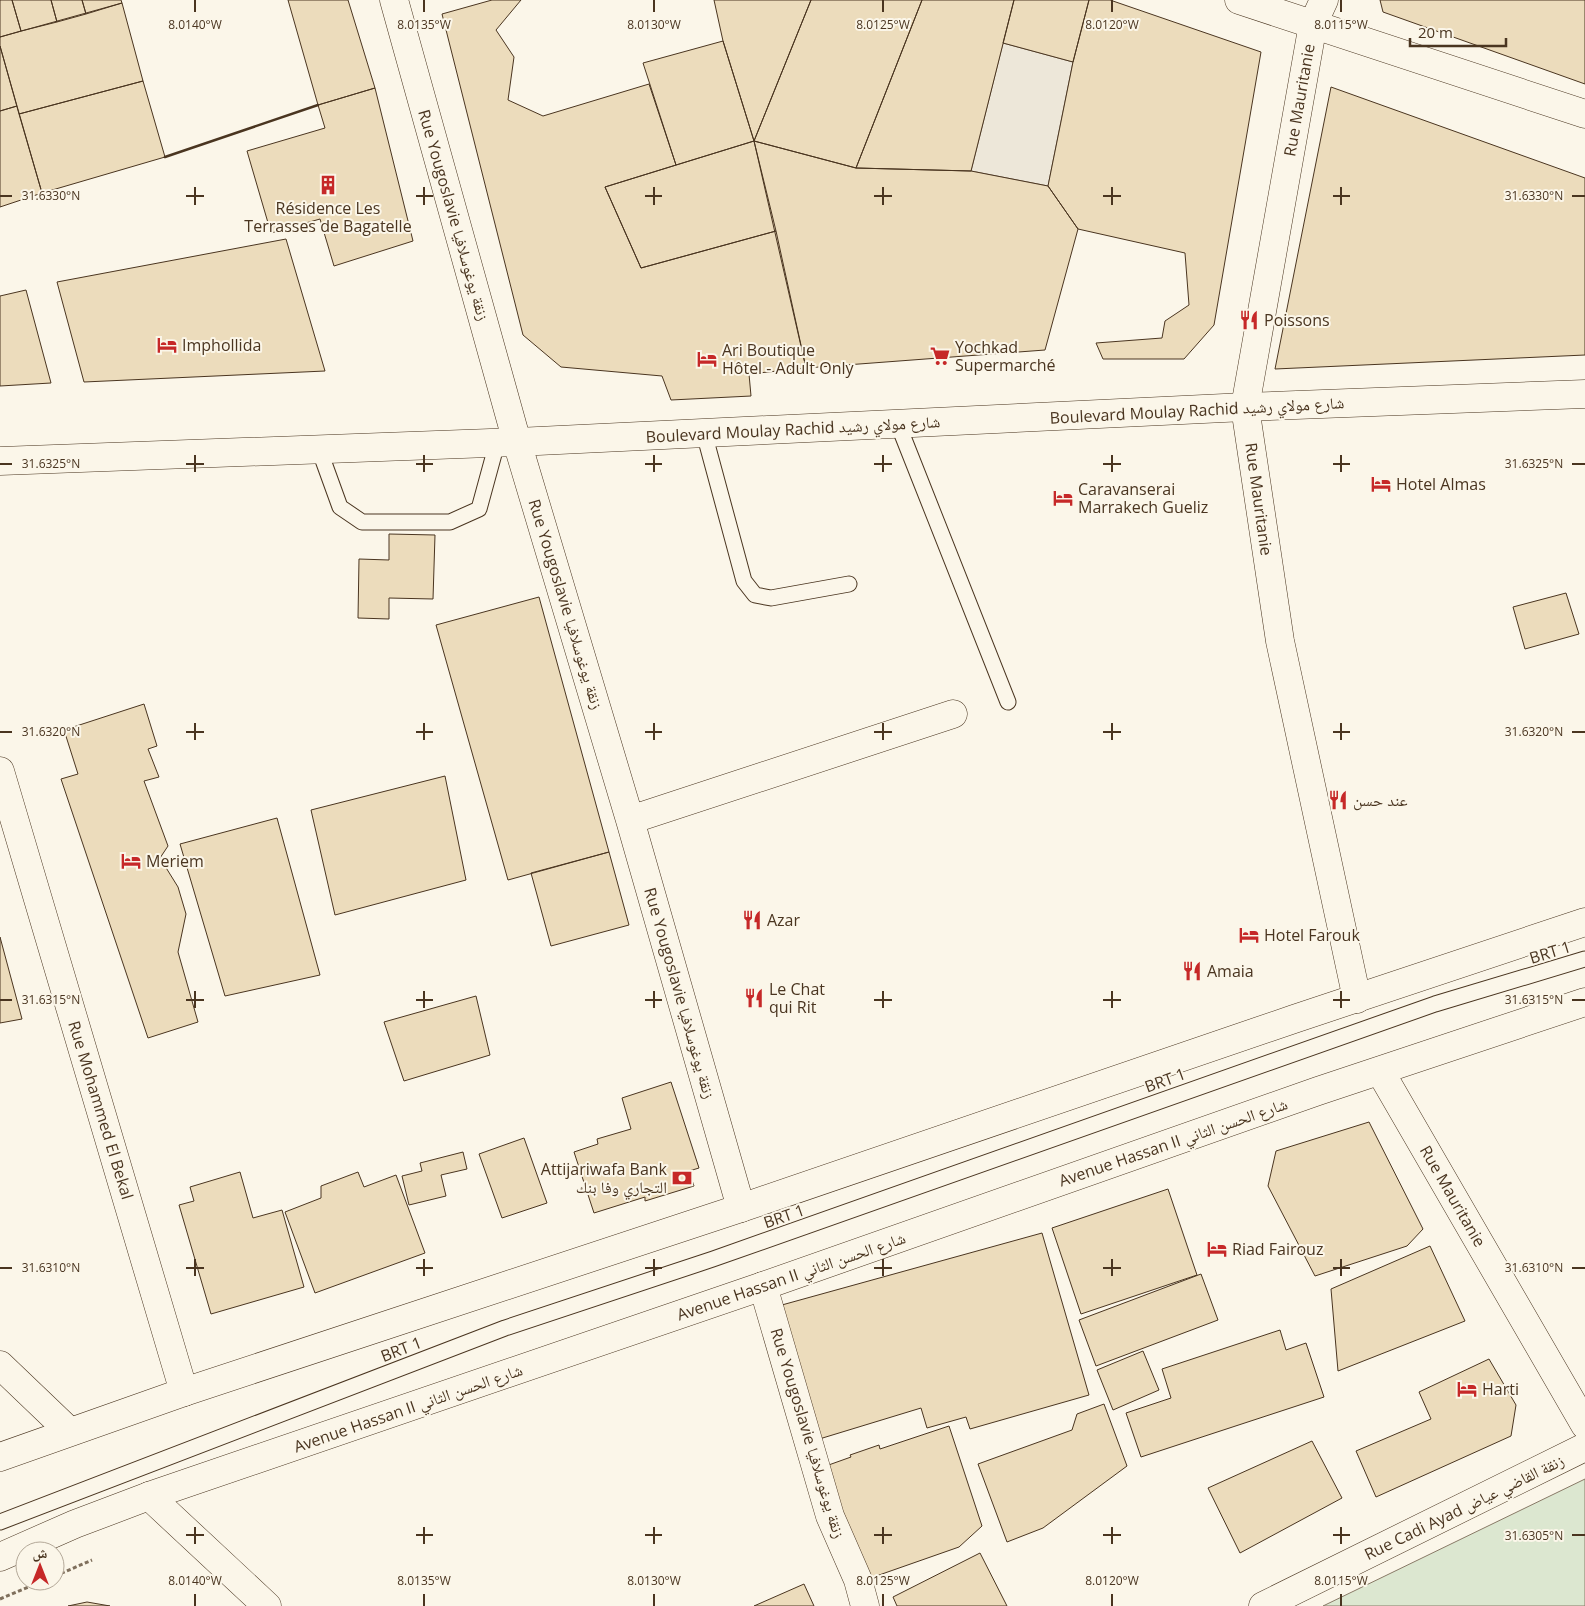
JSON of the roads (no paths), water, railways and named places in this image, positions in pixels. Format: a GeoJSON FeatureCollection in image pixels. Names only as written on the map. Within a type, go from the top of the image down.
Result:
{"type":"FeatureCollection","features":[{"type":"Feature","properties":{"kind":"street","name":"Rue Yougoslavie زنقة يوغوسلافيا"},"geometry":{"type":"LineString","coordinates":[[394,0],[507,443],[630,820],[741,1208]]}},
{"type":"Feature","properties":{"kind":"street"},"geometry":{"type":"LineString","coordinates":[[1239,0],[1585,114]]}},
{"type":"Feature","properties":{"kind":"street","name":"Rue Mauritanie"},"geometry":{"type":"LineString","coordinates":[[1324,0],[1312,24],[1245,407],[1280,641],[1357,998]]}},
{"type":"Feature","properties":{"kind":"street","name":"Boulevard Moulay Rachid شارع مولاي رشيد"},"geometry":{"type":"LineString","coordinates":[[0,460],[507,443],[1245,407],[1585,394]]}},
{"type":"Feature","properties":{"kind":"street"},"geometry":{"type":"LineString","coordinates":[[630,820],[953,714]]}},
{"type":"Feature","properties":{"kind":"street","name":"Rue Mohammed El Bekal"},"geometry":{"type":"LineString","coordinates":[[0,771],[184,1392]]}},
{"type":"Feature","properties":{"kind":"street"},"geometry":{"type":"LineString","coordinates":[[0,1457],[184,1392],[741,1208],[1585,922]]}},
{"type":"Feature","properties":{"kind":"street","name":"Avenue Hassan II شارع الحسن الثاني"},"geometry":{"type":"LineString","coordinates":[[0,1557],[75,1524],[149,1496],[763,1286],[1309,1094],[1585,1002]]}},
{"type":"Feature","properties":{"kind":"street","name":"Rue Mauritanie"},"geometry":{"type":"LineString","coordinates":[[1380,1071],[1585,1425]]}},
{"type":"Feature","properties":{"kind":"street","name":"Rue Yougoslavie زنقة يوغوسلافيا"},"geometry":{"type":"LineString","coordinates":[[763,1286],[830,1516],[858,1580],[866,1606]]}},
{"type":"Feature","properties":{"kind":"street"},"geometry":{"type":"LineString","coordinates":[[0,1366],[69,1432]]}},
{"type":"Feature","properties":{"kind":"street","name":"Rue Cadi Ayad زنقة القاضي عياض"},"geometry":{"type":"LineString","coordinates":[[1263,1606],[1585,1447]]}},
{"type":"Feature","properties":{"kind":"street"},"geometry":{"type":"LineString","coordinates":[[149,1496],[267,1606]]}},
{"type":"Feature","properties":{"kind":"lane"},"geometry":{"type":"LineString","coordinates":[[898,424],[1008,702]]}},
{"type":"Feature","properties":{"kind":"lane"},"geometry":{"type":"LineString","coordinates":[[704,433],[744,581],[756,595],[771,598],[849,584]]}},
{"type":"Feature","properties":{"kind":"lane"},"geometry":{"type":"LineString","coordinates":[[319,449],[340,507],[362,522],[450,522],[479,509],[507,443]]}},
{"type":"Feature","properties":{"kind":"lane","name":"BRT 1"},"geometry":{"type":"LineString","coordinates":[[0,1522],[505,1328],[713,1259],[1435,1004],[1585,960]]}},
{"type":"Feature","properties":{"kind":"place","name":"Résidence Les Terrasses de Bagatelle"},"geometry":{"type":"Point","coordinates":[328,185]}},
{"type":"Feature","properties":{"kind":"place","name":"Poissons"},"geometry":{"type":"Point","coordinates":[1249,320]}},
{"type":"Feature","properties":{"kind":"place","name":"Imphollida"},"geometry":{"type":"Point","coordinates":[167,345]}},
{"type":"Feature","properties":{"kind":"place","name":"Yochkad Supermarché"},"geometry":{"type":"Point","coordinates":[940,356]}},
{"type":"Feature","properties":{"kind":"place","name":"Ari Boutique Hôtel - Adult Only"},"geometry":{"type":"Point","coordinates":[707,359]}},
{"type":"Feature","properties":{"kind":"place","name":"Hotel Almas"},"geometry":{"type":"Point","coordinates":[1381,484]}},
{"type":"Feature","properties":{"kind":"place","name":"Caravanserai Marrakech Gueliz"},"geometry":{"type":"Point","coordinates":[1063,498]}},
{"type":"Feature","properties":{"kind":"place","name":"عند حسن"},"geometry":{"type":"Point","coordinates":[1338,800]}},
{"type":"Feature","properties":{"kind":"place","name":"Meriem"},"geometry":{"type":"Point","coordinates":[131,861]}},
{"type":"Feature","properties":{"kind":"place","name":"Azar"},"geometry":{"type":"Point","coordinates":[752,920]}},
{"type":"Feature","properties":{"kind":"place","name":"Hotel Farouk"},"geometry":{"type":"Point","coordinates":[1249,935]}},
{"type":"Feature","properties":{"kind":"place","name":"Amaia"},"geometry":{"type":"Point","coordinates":[1192,971]}},
{"type":"Feature","properties":{"kind":"place","name":"Le Chat qui Rit"},"geometry":{"type":"Point","coordinates":[754,998]}},
{"type":"Feature","properties":{"kind":"place","name":"Attijariwafa Bank التجاري وفا بنك"},"geometry":{"type":"Point","coordinates":[682,1178]}},
{"type":"Feature","properties":{"kind":"place","name":"Riad Fairouz"},"geometry":{"type":"Point","coordinates":[1217,1249]}},
{"type":"Feature","properties":{"kind":"place","name":"Harti"},"geometry":{"type":"Point","coordinates":[1467,1389]}}]}
